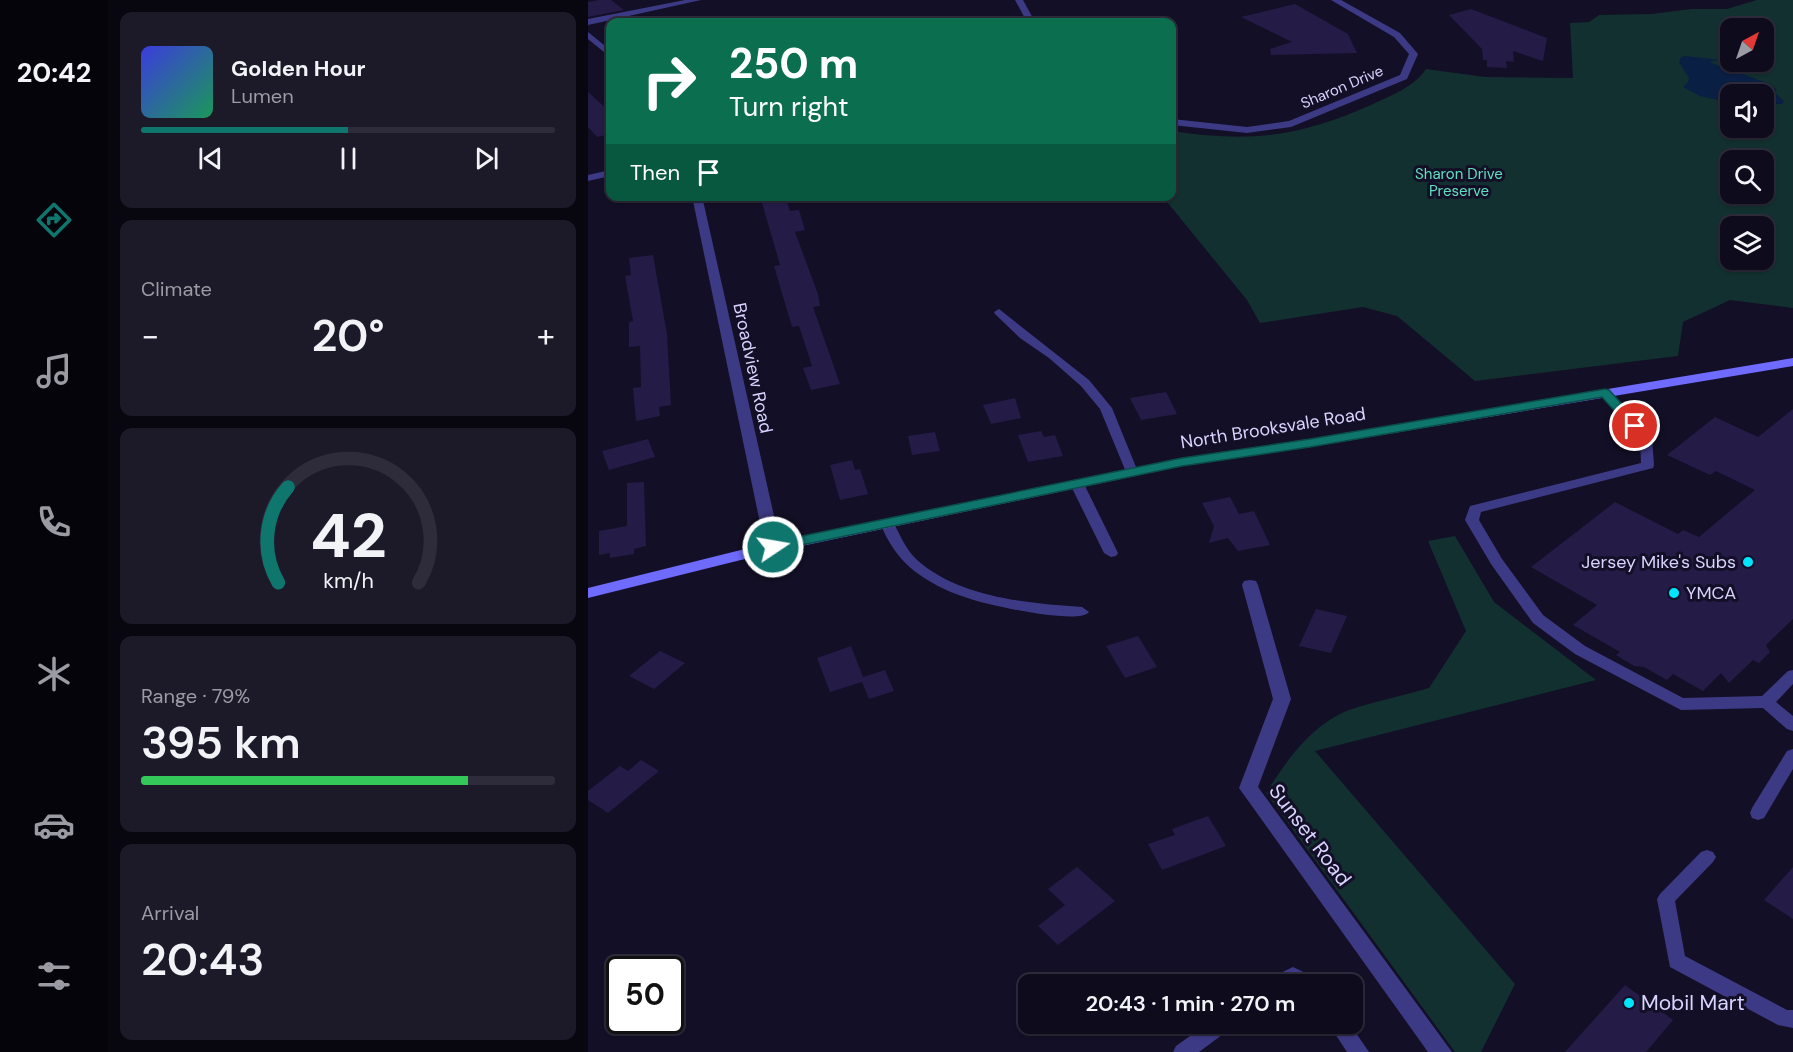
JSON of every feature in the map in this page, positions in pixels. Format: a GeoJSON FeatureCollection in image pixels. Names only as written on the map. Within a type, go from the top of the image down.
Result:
{"type":"FeatureCollection","features":[{"type":"Feature","properties":{"kind":"main road","name":"North Brooksvale Road"},"geometry":{"type":"LineString","coordinates":[[588,593],[773,547],[1132,472],[1793,362]]}},
{"type":"Feature","properties":{"kind":"street"},"geometry":{"type":"LineString","coordinates":[[608,18],[697,0]]}},
{"type":"Feature","properties":{"kind":"street"},"geometry":{"type":"LineString","coordinates":[[1019,0],[1029,18]]}},
{"type":"Feature","properties":{"kind":"street","name":"Sharon Drive"},"geometry":{"type":"LineString","coordinates":[[1176,122],[1247,130],[1291,124],[1404,77],[1413,54],[1397,35],[1335,0]]}},
{"type":"Feature","properties":{"kind":"street"},"geometry":{"type":"LineString","coordinates":[[588,22],[606,18]]}},
{"type":"Feature","properties":{"kind":"street"},"geometry":{"type":"LineString","coordinates":[[588,35],[606,51]]}},
{"type":"Feature","properties":{"kind":"street"},"geometry":{"type":"LineString","coordinates":[[588,178],[606,174]]}},
{"type":"Feature","properties":{"kind":"street","name":"Broadview Road"},"geometry":{"type":"LineString","coordinates":[[698,201],[773,547]]}},
{"type":"Feature","properties":{"kind":"street","name":"Sunset Road"},"geometry":{"type":"LineString","coordinates":[[1250,585],[1282,699],[1248,788],[1441,1052]]}},
{"type":"Feature","properties":{"kind":"lane"},"geometry":{"type":"LineString","coordinates":[[999,312],[1024,336],[1053,356],[1085,383],[1106,408],[1132,472]]}},
{"type":"Feature","properties":{"kind":"lane"},"geometry":{"type":"LineString","coordinates":[[1605,393],[1646,438],[1648,465],[1475,509],[1472,520],[1496,561],[1538,619],[1580,650],[1681,704],[1766,702],[1793,725]]}},
{"type":"Feature","properties":{"kind":"lane"},"geometry":{"type":"LineString","coordinates":[[1077,484],[1111,553]]}},
{"type":"Feature","properties":{"kind":"lane"},"geometry":{"type":"LineString","coordinates":[[887,523],[896,544],[910,561],[933,578],[952,588],[994,599],[1058,611],[1082,612]]}},
{"type":"Feature","properties":{"kind":"lane"},"geometry":{"type":"LineString","coordinates":[[1766,702],[1793,675]]}},
{"type":"Feature","properties":{"kind":"lane"},"geometry":{"type":"LineString","coordinates":[[1758,813],[1793,755]]}},
{"type":"Feature","properties":{"kind":"lane"},"geometry":{"type":"LineString","coordinates":[[1707,857],[1666,899],[1677,961],[1785,1019],[1793,1019]]}},
{"type":"Feature","properties":{"kind":"lane"},"geometry":{"type":"LineString","coordinates":[[1183,1052],[1208,1034]]}},
{"type":"Feature","properties":{"kind":"lane"},"geometry":{"type":"LineString","coordinates":[[1346,1034],[1359,1052]]}},
{"type":"Feature","properties":{"kind":"green space","name":"Sharon Drive Preserve"},"geometry":{"type":"Polygon","coordinates":[[[1757,0],[1793,0],[1793,308],[1730,300],[1683,322],[1678,356],[1475,381],[1397,316],[1363,307],[1260,323],[1247,300],[1166,201],[1176,201],[1176,132],[1201,135],[1251,136],[1275,134],[1322,124],[1402,90],[1426,69],[1485,77],[1573,78],[1570,23],[1589,22],[1599,15],[1652,14],[1691,9],[1727,9],[1757,0]]]}},
{"type":"Feature","properties":{"kind":"green space"},"geometry":{"type":"Polygon","coordinates":[[[1455,536],[1494,602],[1596,680],[1315,751],[1515,984],[1481,1052],[1455,1052],[1266,793],[1282,768],[1301,745],[1335,717],[1349,710],[1429,688],[1466,631],[1428,541],[1455,536]]]}},
{"type":"Feature","properties":{"kind":"water"},"geometry":{"type":"Polygon","coordinates":[[[1681,57],[1719,60],[1709,62],[1720,66],[1720,72],[1737,72],[1770,84],[1720,84],[1720,101],[1700,96],[1683,87],[1689,78],[1679,62],[1681,57]]]}},
{"type":"Feature","properties":{"kind":"water"},"geometry":{"type":"Polygon","coordinates":[[[1774,87],[1776,94],[1784,101],[1782,104],[1774,104],[1774,87]]]}},
{"type":"Feature","properties":{"kind":"building"},"geometry":{"type":"Polygon","coordinates":[[[611,0],[624,10],[588,17],[588,2],[611,0]]]}},
{"type":"Feature","properties":{"kind":"building"},"geometry":{"type":"Polygon","coordinates":[[[1295,4],[1348,34],[1357,53],[1271,55],[1270,49],[1292,42],[1241,17],[1295,4]]]}},
{"type":"Feature","properties":{"kind":"building"},"geometry":{"type":"Polygon","coordinates":[[[1471,9],[1547,38],[1543,61],[1513,51],[1514,62],[1506,61],[1507,68],[1487,67],[1487,60],[1483,60],[1482,49],[1449,15],[1471,9]]]}},
{"type":"Feature","properties":{"kind":"building"},"geometry":{"type":"Polygon","coordinates":[[[588,92],[606,108],[606,135],[597,137],[588,127],[588,92]]]}},
{"type":"Feature","properties":{"kind":"building"},"geometry":{"type":"Polygon","coordinates":[[[761,201],[787,201],[790,211],[799,210],[805,230],[795,232],[818,294],[820,306],[813,307],[840,384],[811,390],[803,368],[812,366],[799,326],[792,327],[774,266],[780,265],[761,201]]]}},
{"type":"Feature","properties":{"kind":"building"},"geometry":{"type":"Polygon","coordinates":[[[653,255],[667,334],[671,405],[659,407],[660,416],[636,421],[633,388],[641,387],[640,346],[629,347],[629,322],[633,321],[625,276],[631,275],[629,258],[653,255]]]}},
{"type":"Feature","properties":{"kind":"building"},"geometry":{"type":"Polygon","coordinates":[[[1166,392],[1177,414],[1141,420],[1130,398],[1166,392]]]}},
{"type":"Feature","properties":{"kind":"building"},"geometry":{"type":"Polygon","coordinates":[[[1015,398],[1021,418],[991,424],[983,405],[1015,398]]]}},
{"type":"Feature","properties":{"kind":"building"},"geometry":{"type":"Polygon","coordinates":[[[1793,409],[1793,619],[1766,645],[1770,652],[1759,663],[1753,660],[1729,683],[1721,673],[1703,691],[1673,674],[1667,680],[1644,667],[1634,666],[1616,655],[1620,652],[1573,625],[1597,605],[1531,567],[1615,502],[1678,534],[1683,530],[1699,537],[1755,490],[1716,471],[1710,475],[1667,455],[1715,417],[1758,437],[1793,409]]]}},
{"type":"Feature","properties":{"kind":"building"},"geometry":{"type":"Polygon","coordinates":[[[1041,431],[1044,437],[1055,435],[1063,456],[1028,462],[1018,435],[1041,431]]]}},
{"type":"Feature","properties":{"kind":"building"},"geometry":{"type":"Polygon","coordinates":[[[935,432],[940,451],[912,455],[908,436],[935,432]]]}},
{"type":"Feature","properties":{"kind":"building"},"geometry":{"type":"Polygon","coordinates":[[[648,439],[655,457],[609,470],[602,451],[648,439]]]}},
{"type":"Feature","properties":{"kind":"building"},"geometry":{"type":"Polygon","coordinates":[[[852,460],[855,470],[860,469],[868,494],[840,500],[830,465],[852,460]]]}},
{"type":"Feature","properties":{"kind":"building"},"geometry":{"type":"Polygon","coordinates":[[[644,482],[646,546],[634,549],[634,554],[610,558],[610,553],[599,555],[599,531],[627,526],[627,483],[644,482]]]}},
{"type":"Feature","properties":{"kind":"building"},"geometry":{"type":"Polygon","coordinates":[[[1230,497],[1239,514],[1254,511],[1270,545],[1238,551],[1228,538],[1209,543],[1214,526],[1202,503],[1230,497]]]}},
{"type":"Feature","properties":{"kind":"building"},"geometry":{"type":"Polygon","coordinates":[[[1316,609],[1347,616],[1331,653],[1299,646],[1316,609]]]}},
{"type":"Feature","properties":{"kind":"building"},"geometry":{"type":"Polygon","coordinates":[[[1138,636],[1157,667],[1125,678],[1106,646],[1138,636]]]}},
{"type":"Feature","properties":{"kind":"building"},"geometry":{"type":"Polygon","coordinates":[[[851,646],[863,677],[885,670],[894,691],[869,699],[862,682],[830,692],[817,658],[851,646]]]}},
{"type":"Feature","properties":{"kind":"building"},"geometry":{"type":"Polygon","coordinates":[[[660,651],[685,663],[654,689],[629,676],[660,651]]]}},
{"type":"Feature","properties":{"kind":"building"},"geometry":{"type":"Polygon","coordinates":[[[641,760],[659,771],[608,813],[588,800],[588,791],[620,766],[628,771],[641,760]]]}},
{"type":"Feature","properties":{"kind":"building"},"geometry":{"type":"Polygon","coordinates":[[[1208,816],[1226,846],[1162,870],[1148,844],[1175,835],[1172,829],[1208,816]]]}},
{"type":"Feature","properties":{"kind":"building"},"geometry":{"type":"Polygon","coordinates":[[[1077,867],[1115,901],[1058,945],[1038,926],[1065,905],[1048,889],[1077,867]]]}},
{"type":"Feature","properties":{"kind":"building"},"geometry":{"type":"Polygon","coordinates":[[[1793,867],[1793,919],[1764,900],[1793,867]]]}},
{"type":"Feature","properties":{"kind":"building","name":"Mobil Mart"},"geometry":{"type":"Polygon","coordinates":[[[1625,985],[1673,1020],[1646,1052],[1565,1052],[1625,985]]]}},
{"type":"Feature","properties":{"kind":"place","name":"Jersey Mike's Subs"},"geometry":{"type":"Point","coordinates":[1748,562]}},
{"type":"Feature","properties":{"kind":"place","name":"YMCA"},"geometry":{"type":"Point","coordinates":[1674,593]}},
{"type":"Feature","properties":{"kind":"place","name":"Mobil Mart"},"geometry":{"type":"Point","coordinates":[1629,1003]}},
{"type":"Feature","properties":{"kind":"route"},"geometry":{"type":"LineString","coordinates":[[773,547],[1182,462],[1310,443],[1605,393],[1635,426]]}}]}
